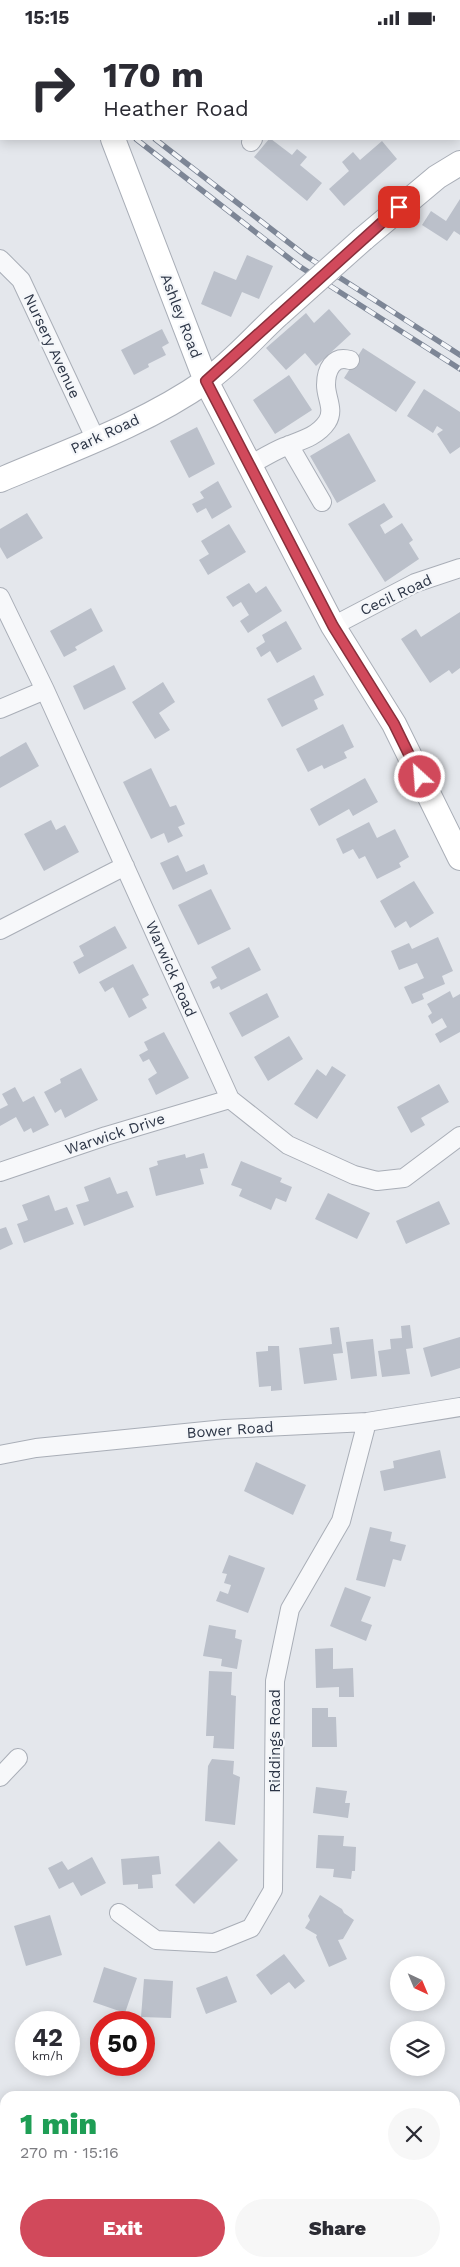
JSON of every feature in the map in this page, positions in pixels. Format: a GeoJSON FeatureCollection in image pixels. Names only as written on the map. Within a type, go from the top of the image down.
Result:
{"type":"FeatureCollection","features":[{"type":"Feature","properties":{"kind":"main road","name":"Ashley Road"},"geometry":{"type":"LineString","coordinates":[[113,140],[206,381],[333,626],[394,724],[460,858]]}},
{"type":"Feature","properties":{"kind":"main road","name":"Park Road"},"geometry":{"type":"LineString","coordinates":[[0,480],[96,440],[162,408],[206,381],[363,239],[422,189],[460,163]]}},
{"type":"Feature","properties":{"kind":"street","name":"Nursery Avenue"},"geometry":{"type":"LineString","coordinates":[[0,259],[21,280],[96,440]]}},
{"type":"Feature","properties":{"kind":"street"},"geometry":{"type":"LineString","coordinates":[[250,465],[289,445],[315,435],[328,421],[331,406],[326,386],[330,368],[334,361],[343,358],[350,360]]}},
{"type":"Feature","properties":{"kind":"street"},"geometry":{"type":"LineString","coordinates":[[289,445],[322,502]]}},
{"type":"Feature","properties":{"kind":"street","name":"Cecil Road"},"geometry":{"type":"LineString","coordinates":[[333,626],[415,583],[460,568]]}},
{"type":"Feature","properties":{"kind":"street","name":"Warwick Road"},"geometry":{"type":"LineString","coordinates":[[0,597],[45,690],[230,1099],[288,1145],[354,1175],[378,1181],[404,1178],[460,1136]]}},
{"type":"Feature","properties":{"kind":"street"},"geometry":{"type":"LineString","coordinates":[[0,709],[45,690]]}},
{"type":"Feature","properties":{"kind":"street"},"geometry":{"type":"LineString","coordinates":[[0,930],[125,866]]}},
{"type":"Feature","properties":{"kind":"street","name":"Warwick Drive"},"geometry":{"type":"LineString","coordinates":[[0,1172],[106,1136],[230,1099]]}},
{"type":"Feature","properties":{"kind":"street","name":"Bower Road"},"geometry":{"type":"LineString","coordinates":[[0,1455],[36,1449],[226,1429],[367,1422],[460,1407]]}},
{"type":"Feature","properties":{"kind":"street","name":"Riddings Road"},"geometry":{"type":"LineString","coordinates":[[119,1913],[156,1940],[214,1943],[251,1928],[273,1890],[275,1681],[290,1609],[341,1521],[367,1422]]}},
{"type":"Feature","properties":{"kind":"street"},"geometry":{"type":"LineString","coordinates":[[0,1777],[18,1758]]}},
{"type":"Feature","properties":{"kind":"building"},"geometry":{"type":"Polygon","coordinates":[[[268,140],[272,140],[292,155],[297,149],[307,157],[300,165],[322,183],[307,201],[254,157],[268,140]]]}},
{"type":"Feature","properties":{"kind":"building"},"geometry":{"type":"Polygon","coordinates":[[[382,141],[397,159],[344,206],[329,189],[349,171],[342,162],[353,152],[360,160],[382,141]]]}},
{"type":"Feature","properties":{"kind":"building"},"geometry":{"type":"Polygon","coordinates":[[[460,199],[460,235],[454,231],[447,241],[422,225],[431,211],[446,221],[460,199]]]}},
{"type":"Feature","properties":{"kind":"building"},"geometry":{"type":"Polygon","coordinates":[[[247,255],[273,266],[259,299],[242,292],[231,317],[201,304],[214,271],[236,280],[247,255]]]}},
{"type":"Feature","properties":{"kind":"building"},"geometry":{"type":"Polygon","coordinates":[[[329,309],[351,334],[316,366],[305,353],[286,370],[266,348],[306,313],[314,323],[329,309]]]}},
{"type":"Feature","properties":{"kind":"building"},"geometry":{"type":"Polygon","coordinates":[[[162,329],[169,343],[162,347],[166,355],[148,364],[149,367],[134,375],[121,350],[162,329]]]}},
{"type":"Feature","properties":{"kind":"building"},"geometry":{"type":"Polygon","coordinates":[[[363,348],[416,382],[396,412],[344,378],[363,348]]]}},
{"type":"Feature","properties":{"kind":"building"},"geometry":{"type":"Polygon","coordinates":[[[289,375],[312,410],[275,434],[253,400],[289,375]]]}},
{"type":"Feature","properties":{"kind":"building"},"geometry":{"type":"Polygon","coordinates":[[[424,389],[460,412],[460,447],[450,454],[437,434],[443,430],[437,426],[433,433],[407,416],[424,389]]]}},
{"type":"Feature","properties":{"kind":"building"},"geometry":{"type":"Polygon","coordinates":[[[197,427],[215,464],[189,478],[170,441],[197,427]]]}},
{"type":"Feature","properties":{"kind":"building"},"geometry":{"type":"Polygon","coordinates":[[[349,433],[376,481],[337,503],[310,456],[349,433]]]}},
{"type":"Feature","properties":{"kind":"building"},"geometry":{"type":"Polygon","coordinates":[[[218,481],[232,507],[212,519],[206,508],[197,513],[192,504],[204,498],[200,492],[218,481]]]}},
{"type":"Feature","properties":{"kind":"building"},"geometry":{"type":"Polygon","coordinates":[[[384,503],[393,517],[380,525],[385,534],[402,523],[413,540],[409,543],[419,559],[385,582],[348,524],[384,503]]]}},
{"type":"Feature","properties":{"kind":"building"},"geometry":{"type":"Polygon","coordinates":[[[27,513],[43,538],[7,559],[0,547],[0,529],[27,513]]]}},
{"type":"Feature","properties":{"kind":"building"},"geometry":{"type":"Polygon","coordinates":[[[229,524],[246,552],[208,575],[199,560],[209,554],[201,541],[229,524]]]}},
{"type":"Feature","properties":{"kind":"building"},"geometry":{"type":"Polygon","coordinates":[[[249,583],[256,593],[266,586],[282,611],[248,633],[240,621],[249,615],[241,602],[233,607],[226,597],[249,583]]]}},
{"type":"Feature","properties":{"kind":"building"},"geometry":{"type":"Polygon","coordinates":[[[91,608],[103,631],[75,647],[77,650],[64,657],[50,631],[91,608]]]}},
{"type":"Feature","properties":{"kind":"building"},"geometry":{"type":"Polygon","coordinates":[[[460,612],[460,668],[452,674],[449,670],[430,683],[401,639],[416,629],[421,637],[460,612]]]}},
{"type":"Feature","properties":{"kind":"building"},"geometry":{"type":"Polygon","coordinates":[[[286,621],[302,649],[277,663],[270,651],[261,657],[256,648],[265,642],[262,635],[286,621]]]}},
{"type":"Feature","properties":{"kind":"building"},"geometry":{"type":"Polygon","coordinates":[[[114,665],[126,689],[84,710],[73,686],[114,665]]]}},
{"type":"Feature","properties":{"kind":"building"},"geometry":{"type":"Polygon","coordinates":[[[314,675],[324,695],[314,700],[318,709],[282,727],[267,699],[314,675]]]}},
{"type":"Feature","properties":{"kind":"building"},"geometry":{"type":"Polygon","coordinates":[[[163,682],[175,702],[159,713],[170,730],[155,739],[132,702],[163,682]]]}},
{"type":"Feature","properties":{"kind":"building"},"geometry":{"type":"Polygon","coordinates":[[[343,724],[354,747],[344,752],[347,758],[324,769],[322,765],[308,772],[296,749],[343,724]]]}},
{"type":"Feature","properties":{"kind":"building"},"geometry":{"type":"Polygon","coordinates":[[[26,742],[39,766],[0,788],[0,757],[26,742]]]}},
{"type":"Feature","properties":{"kind":"building"},"geometry":{"type":"Polygon","coordinates":[[[151,768],[170,807],[176,805],[185,824],[178,827],[183,836],[168,843],[164,833],[151,839],[123,782],[151,768]]]}},
{"type":"Feature","properties":{"kind":"building"},"geometry":{"type":"Polygon","coordinates":[[[365,778],[378,802],[353,816],[349,809],[319,826],[310,809],[365,778]]]}},
{"type":"Feature","properties":{"kind":"building"},"geometry":{"type":"Polygon","coordinates":[[[51,820],[56,830],[65,825],[79,852],[44,871],[24,834],[51,820]]]}},
{"type":"Feature","properties":{"kind":"building"},"geometry":{"type":"Polygon","coordinates":[[[369,822],[377,838],[395,829],[409,857],[399,863],[401,867],[377,879],[365,856],[359,859],[353,849],[343,854],[336,839],[369,822]]]}},
{"type":"Feature","properties":{"kind":"building"},"geometry":{"type":"Polygon","coordinates":[[[178,855],[186,872],[204,864],[208,874],[173,890],[160,863],[178,855]]]}},
{"type":"Feature","properties":{"kind":"building"},"geometry":{"type":"Polygon","coordinates":[[[414,881],[434,913],[410,928],[406,921],[395,928],[380,901],[414,881]]]}},
{"type":"Feature","properties":{"kind":"building"},"geometry":{"type":"Polygon","coordinates":[[[211,889],[231,929],[198,945],[178,905],[211,889]]]}},
{"type":"Feature","properties":{"kind":"building"},"geometry":{"type":"Polygon","coordinates":[[[115,926],[127,948],[79,974],[73,962],[84,956],[79,946],[115,926]]]}},
{"type":"Feature","properties":{"kind":"building"},"geometry":{"type":"Polygon","coordinates":[[[438,937],[453,971],[442,976],[445,984],[422,994],[424,999],[412,1004],[404,987],[424,978],[417,963],[399,970],[391,951],[409,943],[412,949],[438,937]]]}},
{"type":"Feature","properties":{"kind":"building"},"geometry":{"type":"Polygon","coordinates":[[[249,947],[261,970],[221,990],[219,986],[213,989],[210,982],[217,978],[211,967],[249,947]]]}},
{"type":"Feature","properties":{"kind":"building"},"geometry":{"type":"Polygon","coordinates":[[[133,964],[149,995],[142,999],[147,1008],[129,1018],[113,987],[105,992],[99,982],[133,964]]]}},
{"type":"Feature","properties":{"kind":"building"},"geometry":{"type":"Polygon","coordinates":[[[450,991],[453,998],[460,994],[460,1032],[440,1043],[435,1034],[447,1027],[442,1018],[432,1024],[428,1016],[432,1013],[427,1004],[450,991]]]}},
{"type":"Feature","properties":{"kind":"building"},"geometry":{"type":"Polygon","coordinates":[[[267,993],[279,1017],[242,1037],[229,1013],[267,993]]]}},
{"type":"Feature","properties":{"kind":"building"},"geometry":{"type":"Polygon","coordinates":[[[164,1032],[189,1078],[156,1095],[148,1079],[157,1073],[149,1059],[143,1062],[139,1055],[148,1050],[144,1042],[164,1032]]]}},
{"type":"Feature","properties":{"kind":"building"},"geometry":{"type":"Polygon","coordinates":[[[289,1036],[303,1059],[268,1081],[254,1057],[289,1036]]]}},
{"type":"Feature","properties":{"kind":"building"},"geometry":{"type":"Polygon","coordinates":[[[332,1066],[346,1075],[317,1119],[294,1104],[317,1069],[326,1076],[332,1066]]]}},
{"type":"Feature","properties":{"kind":"building"},"geometry":{"type":"Polygon","coordinates":[[[81,1068],[98,1100],[65,1118],[61,1109],[55,1113],[44,1092],[61,1083],[60,1079],[81,1068]]]}},
{"type":"Feature","properties":{"kind":"building"},"geometry":{"type":"Polygon","coordinates":[[[439,1084],[449,1102],[421,1118],[425,1125],[411,1133],[397,1107],[439,1084]]]}},
{"type":"Feature","properties":{"kind":"building"},"geometry":{"type":"Polygon","coordinates":[[[15,1087],[23,1102],[34,1096],[49,1125],[33,1133],[31,1128],[24,1132],[16,1117],[0,1126],[0,1109],[8,1105],[2,1094],[15,1087]]]}},
{"type":"Feature","properties":{"kind":"building"},"geometry":{"type":"Polygon","coordinates":[[[204,1153],[208,1168],[200,1169],[204,1184],[156,1196],[149,1168],[158,1165],[157,1161],[185,1154],[186,1158],[204,1153]]]}},
{"type":"Feature","properties":{"kind":"building"},"geometry":{"type":"Polygon","coordinates":[[[241,1161],[282,1178],[280,1182],[292,1187],[286,1202],[276,1198],[271,1210],[239,1196],[242,1189],[231,1185],[241,1161]]]}},
{"type":"Feature","properties":{"kind":"building"},"geometry":{"type":"Polygon","coordinates":[[[110,1177],[117,1194],[127,1191],[134,1207],[84,1226],[76,1205],[89,1201],[84,1187],[110,1177]]]}},
{"type":"Feature","properties":{"kind":"building"},"geometry":{"type":"Polygon","coordinates":[[[328,1193],[370,1213],[357,1239],[315,1219],[328,1193]]]}},
{"type":"Feature","properties":{"kind":"building"},"geometry":{"type":"Polygon","coordinates":[[[49,1195],[55,1211],[67,1207],[74,1224],[24,1243],[17,1224],[28,1220],[22,1205],[49,1195]]]}},
{"type":"Feature","properties":{"kind":"building"},"geometry":{"type":"Polygon","coordinates":[[[439,1201],[450,1224],[406,1244],[396,1221],[439,1201]]]}},
{"type":"Feature","properties":{"kind":"building"},"geometry":{"type":"Polygon","coordinates":[[[6,1227],[13,1244],[0,1250],[0,1229],[6,1227]]]}},
{"type":"Feature","properties":{"kind":"building"},"geometry":{"type":"Polygon","coordinates":[[[410,1325],[413,1348],[406,1349],[410,1374],[382,1377],[378,1351],[391,1349],[390,1339],[402,1338],[401,1326],[410,1325]]]}},
{"type":"Feature","properties":{"kind":"building"},"geometry":{"type":"Polygon","coordinates":[[[339,1327],[343,1353],[333,1354],[337,1380],[304,1384],[299,1348],[332,1344],[330,1328],[339,1327]]]}},
{"type":"Feature","properties":{"kind":"building"},"geometry":{"type":"Polygon","coordinates":[[[460,1337],[460,1368],[431,1377],[423,1348],[460,1337]]]}},
{"type":"Feature","properties":{"kind":"building"},"geometry":{"type":"Polygon","coordinates":[[[373,1339],[377,1376],[351,1379],[346,1342],[373,1339]]]}},
{"type":"Feature","properties":{"kind":"building"},"geometry":{"type":"Polygon","coordinates":[[[268,1346],[279,1346],[282,1390],[271,1391],[271,1386],[259,1387],[256,1352],[268,1351],[268,1346]]]}},
{"type":"Feature","properties":{"kind":"building"},"geometry":{"type":"Polygon","coordinates":[[[440,1450],[446,1478],[384,1491],[380,1471],[394,1468],[393,1461],[440,1450]]]}},
{"type":"Feature","properties":{"kind":"building"},"geometry":{"type":"Polygon","coordinates":[[[256,1462],[306,1485],[293,1515],[244,1491],[256,1462]]]}},
{"type":"Feature","properties":{"kind":"building"},"geometry":{"type":"Polygon","coordinates":[[[370,1527],[392,1532],[390,1541],[406,1545],[401,1561],[393,1559],[385,1587],[356,1580],[370,1527]]]}},
{"type":"Feature","properties":{"kind":"building"},"geometry":{"type":"Polygon","coordinates":[[[229,1555],[265,1568],[248,1613],[216,1601],[220,1591],[228,1594],[231,1585],[224,1583],[227,1574],[222,1573],[229,1555]]]}},
{"type":"Feature","properties":{"kind":"building"},"geometry":{"type":"Polygon","coordinates":[[[345,1587],[371,1597],[361,1621],[372,1625],[366,1641],[330,1626],[345,1587]]]}},
{"type":"Feature","properties":{"kind":"building"},"geometry":{"type":"Polygon","coordinates":[[[209,1625],[236,1630],[235,1638],[242,1640],[237,1669],[221,1666],[222,1659],[203,1656],[209,1625]]]}},
{"type":"Feature","properties":{"kind":"building"},"geometry":{"type":"Polygon","coordinates":[[[333,1648],[333,1669],[353,1668],[354,1697],[339,1697],[339,1687],[316,1688],[315,1649],[333,1648]]]}},
{"type":"Feature","properties":{"kind":"building"},"geometry":{"type":"Polygon","coordinates":[[[209,1671],[232,1672],[231,1695],[236,1696],[234,1749],[213,1748],[214,1736],[206,1736],[209,1671]]]}},
{"type":"Feature","properties":{"kind":"building"},"geometry":{"type":"Polygon","coordinates":[[[312,1708],[328,1708],[328,1717],[336,1717],[337,1747],[312,1747],[312,1708]]]}},
{"type":"Feature","properties":{"kind":"building"},"geometry":{"type":"Polygon","coordinates":[[[212,1759],[234,1761],[233,1774],[240,1777],[235,1825],[205,1821],[208,1766],[212,1759]]]}},
{"type":"Feature","properties":{"kind":"building"},"geometry":{"type":"Polygon","coordinates":[[[316,1787],[347,1791],[345,1803],[350,1803],[348,1818],[313,1813],[316,1787]]]}},
{"type":"Feature","properties":{"kind":"building"},"geometry":{"type":"Polygon","coordinates":[[[318,1835],[344,1836],[343,1846],[356,1847],[355,1871],[352,1871],[351,1879],[333,1877],[334,1869],[316,1868],[318,1835]]]}},
{"type":"Feature","properties":{"kind":"building"},"geometry":{"type":"Polygon","coordinates":[[[219,1841],[238,1860],[194,1904],[175,1885],[219,1841]]]}},
{"type":"Feature","properties":{"kind":"building"},"geometry":{"type":"Polygon","coordinates":[[[159,1856],[161,1874],[152,1875],[153,1888],[138,1889],[138,1884],[123,1885],[121,1859],[159,1856]]]}},
{"type":"Feature","properties":{"kind":"building"},"geometry":{"type":"Polygon","coordinates":[[[92,1857],[106,1883],[81,1896],[73,1882],[59,1889],[48,1868],[62,1861],[68,1870],[92,1857]]]}},
{"type":"Feature","properties":{"kind":"building"},"geometry":{"type":"Polygon","coordinates":[[[320,1895],[342,1909],[344,1913],[354,1920],[343,1939],[338,1940],[347,1959],[329,1967],[316,1937],[317,1935],[305,1928],[310,1920],[308,1916],[320,1895]]]}},
{"type":"Feature","properties":{"kind":"building"},"geometry":{"type":"Polygon","coordinates":[[[50,1915],[62,1955],[26,1966],[14,1926],[50,1915]]]}},
{"type":"Feature","properties":{"kind":"building"},"geometry":{"type":"Polygon","coordinates":[[[284,1954],[305,1981],[295,1989],[289,1982],[271,1995],[256,1975],[284,1954]]]}},
{"type":"Feature","properties":{"kind":"building"},"geometry":{"type":"Polygon","coordinates":[[[104,1967],[137,1978],[126,2011],[119,2011],[93,2002],[104,1967]]]}},
{"type":"Feature","properties":{"kind":"building"},"geometry":{"type":"Polygon","coordinates":[[[227,1976],[237,2002],[206,2014],[196,1988],[227,1976]]]}},
{"type":"Feature","properties":{"kind":"building"},"geometry":{"type":"Polygon","coordinates":[[[144,1979],[173,1981],[171,2018],[155,2017],[155,2011],[141,2011],[144,1979]]]}},
{"type":"Feature","properties":{"kind":"railway"},"geometry":{"type":"LineString","coordinates":[[137,140],[299,266],[460,369]]}},
{"type":"Feature","properties":{"kind":"railway"},"geometry":{"type":"LineString","coordinates":[[156,140],[306,256],[460,355]]}},
{"type":"Feature","properties":{"kind":"route"},"geometry":{"type":"LineString","coordinates":[[399,207],[279,314],[226,365],[206,381],[333,626],[394,724],[420,777]]}}]}
